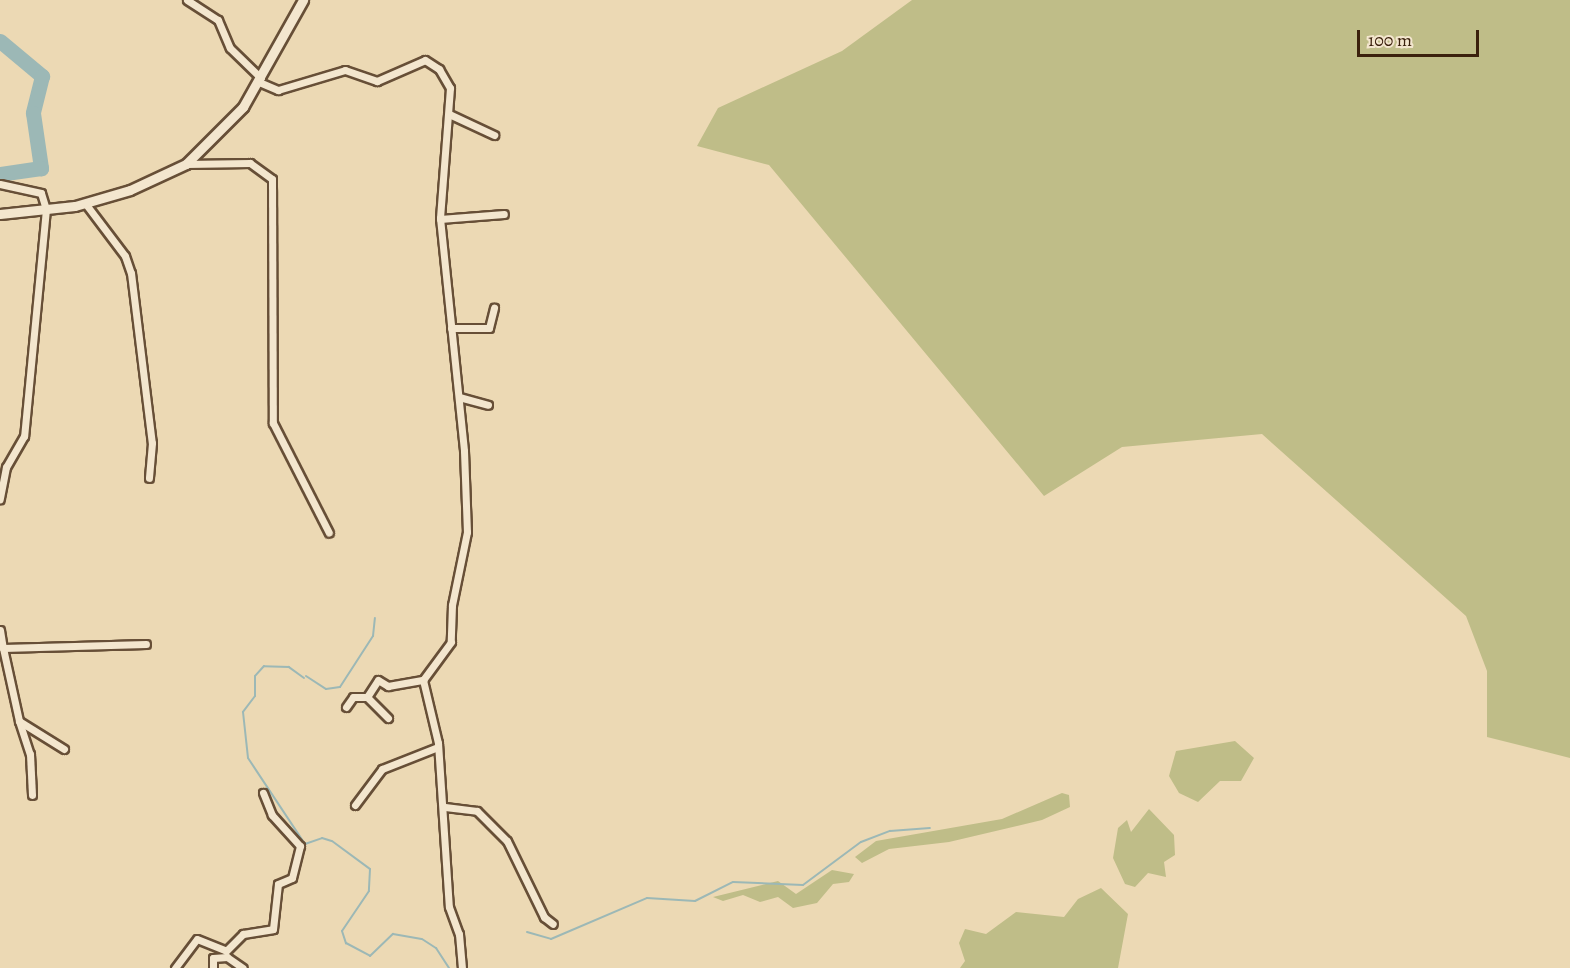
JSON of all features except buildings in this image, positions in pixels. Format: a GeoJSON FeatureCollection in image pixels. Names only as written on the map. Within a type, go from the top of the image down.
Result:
{"type":"FeatureCollection","features":[{"type":"Feature","properties":{"kind":"main road"},"geometry":{"type":"LineString","coordinates":[[0,214],[85,203],[186,164],[225,129],[260,80],[303,0]]}},
{"type":"Feature","properties":{"kind":"street"},"geometry":{"type":"LineString","coordinates":[[187,0],[218,20],[230,48],[260,80],[278,90],[345,70],[377,81],[424,60],[439,69],[450,88],[440,219],[459,397],[467,532],[452,605],[451,642],[423,680],[388,686],[378,680],[367,697]]}},
{"type":"Feature","properties":{"kind":"street"},"geometry":{"type":"LineString","coordinates":[[449,114],[494,135]]}},
{"type":"Feature","properties":{"kind":"street"},"geometry":{"type":"LineString","coordinates":[[186,164],[249,163],[272,179],[273,423],[330,533]]}},
{"type":"Feature","properties":{"kind":"street"},"geometry":{"type":"LineString","coordinates":[[0,184],[41,194],[46,209],[24,436],[6,467],[0,499]]}},
{"type":"Feature","properties":{"kind":"street"},"geometry":{"type":"LineString","coordinates":[[85,203],[125,256],[131,273],[152,443],[149,478]]}},
{"type":"Feature","properties":{"kind":"street"},"geometry":{"type":"LineString","coordinates":[[440,219],[504,213]]}},
{"type":"Feature","properties":{"kind":"street"},"geometry":{"type":"LineString","coordinates":[[451,328],[489,328],[494,308]]}},
{"type":"Feature","properties":{"kind":"street"},"geometry":{"type":"LineString","coordinates":[[459,397],[488,405]]}},
{"type":"Feature","properties":{"kind":"street"},"geometry":{"type":"LineString","coordinates":[[0,630],[19,721],[30,754],[32,795]]}},
{"type":"Feature","properties":{"kind":"street"},"geometry":{"type":"LineString","coordinates":[[3,648],[146,644]]}},
{"type":"Feature","properties":{"kind":"street"},"geometry":{"type":"LineString","coordinates":[[423,680],[438,747],[446,807],[449,907],[459,934],[462,968]]}},
{"type":"Feature","properties":{"kind":"street"},"geometry":{"type":"LineString","coordinates":[[346,707],[353,697],[367,697],[388,718]]}},
{"type":"Feature","properties":{"kind":"street"},"geometry":{"type":"LineString","coordinates":[[19,721],[64,749]]}},
{"type":"Feature","properties":{"kind":"street"},"geometry":{"type":"LineString","coordinates":[[355,805],[382,769],[438,747]]}},
{"type":"Feature","properties":{"kind":"street"},"geometry":{"type":"LineString","coordinates":[[175,968],[197,939],[226,951],[243,934],[273,929],[278,884],[292,878],[300,846],[272,815],[263,793]]}},
{"type":"Feature","properties":{"kind":"street"},"geometry":{"type":"LineString","coordinates":[[446,807],[477,811],[507,841],[544,917],[553,924]]}},
{"type":"Feature","properties":{"kind":"street"},"geometry":{"type":"LineString","coordinates":[[213,968],[213,958],[227,957],[243,968]]}},
{"type":"Feature","properties":{"kind":"shaded area"},"geometry":{"type":"Polygon","coordinates":[[[912,0],[1570,0],[1570,758],[1487,737],[1487,671],[1466,616],[1262,434],[1122,447],[1044,496],[769,165],[697,146],[718,108],[842,51],[912,0]]]}},
{"type":"Feature","properties":{"kind":"shaded area"},"geometry":{"type":"Polygon","coordinates":[[[1235,741],[1254,758],[1241,781],[1220,781],[1198,802],[1179,793],[1169,776],[1176,751],[1235,741]]]}},
{"type":"Feature","properties":{"kind":"shaded area"},"geometry":{"type":"Polygon","coordinates":[[[1062,793],[1069,795],[1070,807],[1042,820],[949,842],[889,849],[862,863],[855,857],[876,841],[1002,819],[1062,793]]]}},
{"type":"Feature","properties":{"kind":"shaded area"},"geometry":{"type":"Polygon","coordinates":[[[1149,809],[1174,835],[1175,855],[1164,862],[1166,877],[1148,873],[1135,887],[1125,884],[1113,858],[1118,828],[1127,820],[1131,832],[1149,809]]]}},
{"type":"Feature","properties":{"kind":"shaded area"},"geometry":{"type":"Polygon","coordinates":[[[832,870],[854,874],[849,882],[833,884],[817,903],[793,908],[778,897],[760,902],[743,895],[723,901],[713,897],[778,881],[796,894],[832,870]]]}},
{"type":"Feature","properties":{"kind":"shaded area"},"geometry":{"type":"Polygon","coordinates":[[[1101,888],[1128,914],[1118,968],[960,968],[965,961],[959,943],[965,929],[986,934],[1016,912],[1064,917],[1078,899],[1101,888]]]}},
{"type":"Feature","properties":{"kind":"waterway"},"geometry":{"type":"LineString","coordinates":[[0,41],[42,76],[33,113],[41,168],[0,174]]}},
{"type":"Feature","properties":{"kind":"waterway"},"geometry":{"type":"LineString","coordinates":[[306,676],[326,689],[340,687],[373,636],[375,618]]}},
{"type":"Feature","properties":{"kind":"waterway"},"geometry":{"type":"LineString","coordinates":[[304,678],[289,667],[264,666],[255,676],[255,696],[243,712],[248,758],[305,844],[322,838],[332,841],[370,869],[369,891],[342,931],[346,943],[370,956],[393,934],[422,939],[436,948],[449,968]]}},
{"type":"Feature","properties":{"kind":"waterway"},"geometry":{"type":"LineString","coordinates":[[527,932],[551,939],[647,898],[695,901],[733,882],[803,885],[861,842],[890,831],[930,828]]}}]}
